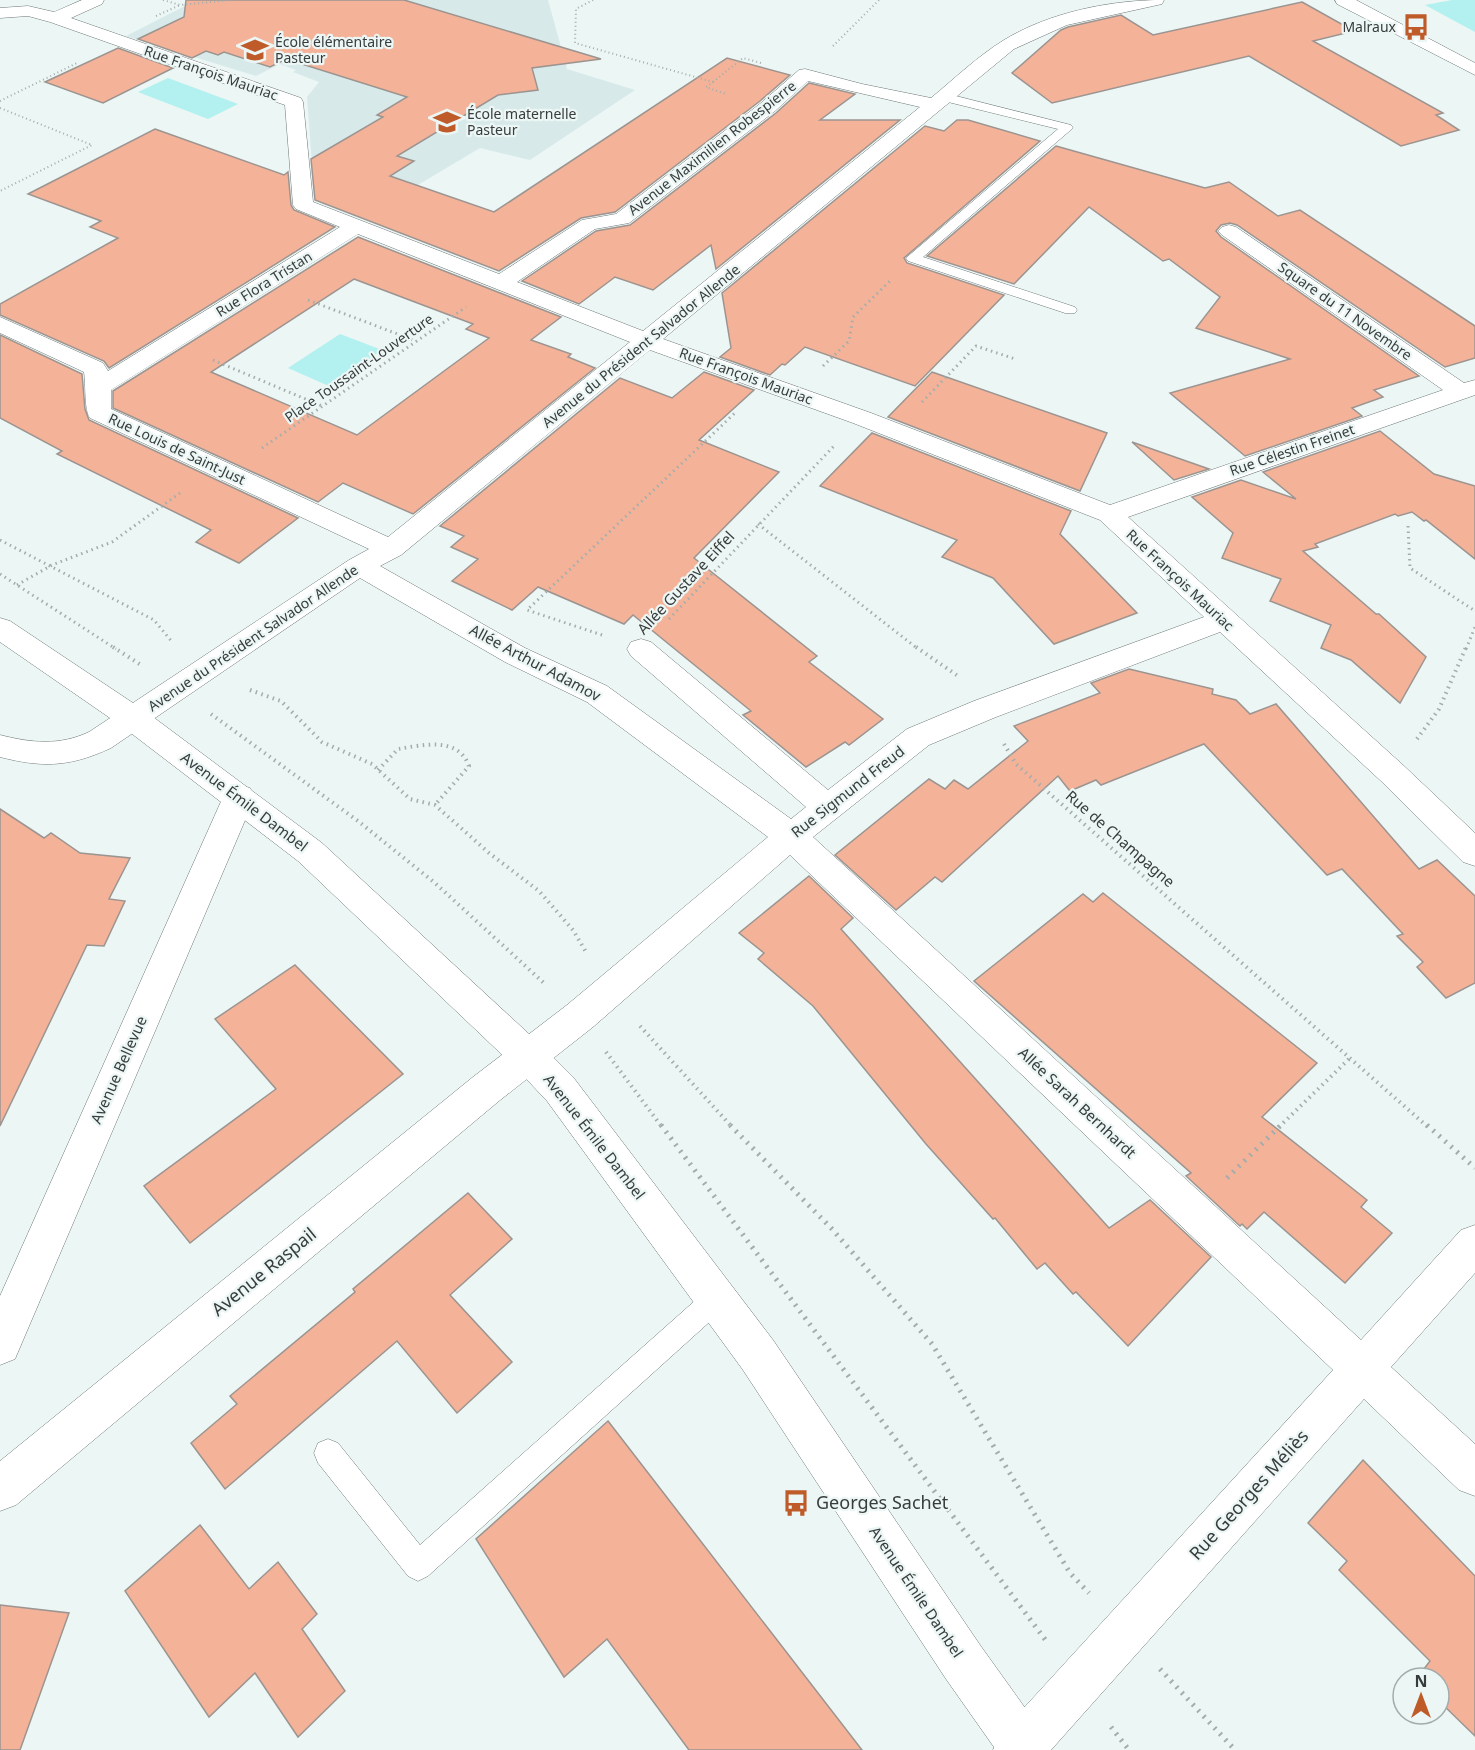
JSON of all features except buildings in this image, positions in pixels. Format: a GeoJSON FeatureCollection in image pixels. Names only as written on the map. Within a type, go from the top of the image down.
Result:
{"type":"FeatureCollection","features":[{"type":"Feature","properties":{"kind":"street"},"geometry":{"type":"LineString","coordinates":[[57,18],[96,0]]}},
{"type":"Feature","properties":{"kind":"street","name":"Avenue du Président Salvador Allende"},"geometry":{"type":"LineString","coordinates":[[0,746],[23,753],[63,755],[99,742],[359,566],[391,549],[1008,45],[1055,22],[1156,0]]}},
{"type":"Feature","properties":{"kind":"street"},"geometry":{"type":"LineString","coordinates":[[1342,0],[1475,70]]}},
{"type":"Feature","properties":{"kind":"street","name":"Rue François Mauriac"},"geometry":{"type":"LineString","coordinates":[[0,13],[28,11],[57,18],[294,102],[303,205],[648,341],[894,430],[1109,514],[1222,620],[1392,773],[1475,853]]}},
{"type":"Feature","properties":{"kind":"street","name":"Avenue Maximilien Robespierre"},"geometry":{"type":"LineString","coordinates":[[502,282],[589,224],[622,219],[768,107],[805,74],[860,89],[940,101]]}},
{"type":"Feature","properties":{"kind":"street","name":"Rue Flora Tristan"},"geometry":{"type":"LineString","coordinates":[[99,387],[357,226]]}},
{"type":"Feature","properties":{"kind":"street","name":"Square du 11 Novembre"},"geometry":{"type":"LineString","coordinates":[[1229,231],[1468,389]]}},
{"type":"Feature","properties":{"kind":"street","name":"Rue Louis de Saint-Just"},"geometry":{"type":"LineString","coordinates":[[0,324],[95,368],[99,387],[99,413],[391,549]]}},
{"type":"Feature","properties":{"kind":"street","name":"Rue Célestin Freinet"},"geometry":{"type":"LineString","coordinates":[[1109,514],[1468,389]]}},
{"type":"Feature","properties":{"kind":"street","name":"Allée Arthur Adamov"},"geometry":{"type":"LineString","coordinates":[[359,566],[515,655],[597,694],[791,836]]}},
{"type":"Feature","properties":{"kind":"street","name":"Rue Sigmund Freud"},"geometry":{"type":"LineString","coordinates":[[528,1056],[580,1016],[791,836],[918,737],[985,709],[1222,620]]}},
{"type":"Feature","properties":{"kind":"street","name":"Avenue Émile Dambel"},"geometry":{"type":"LineString","coordinates":[[0,628],[134,719],[310,852],[528,1056],[560,1089],[758,1355],[1022,1748]]}},
{"type":"Feature","properties":{"kind":"street"},"geometry":{"type":"LineString","coordinates":[[641,649],[829,808]]}},
{"type":"Feature","properties":{"kind":"street","name":"Avenue Bellevue"},"geometry":{"type":"LineString","coordinates":[[0,1344],[239,797]]}},
{"type":"Feature","properties":{"kind":"street","name":"Allée Sarah Bernhardt"},"geometry":{"type":"LineString","coordinates":[[791,836],[1475,1474]]}},
{"type":"Feature","properties":{"kind":"street","name":"Avenue Raspail"},"geometry":{"type":"LineString","coordinates":[[0,1489],[528,1056]]}},
{"type":"Feature","properties":{"kind":"street","name":"Rue Georges Méliès"},"geometry":{"type":"LineString","coordinates":[[1022,1748],[1475,1244]]}},
{"type":"Feature","properties":{"kind":"lane"},"geometry":{"type":"LineString","coordinates":[[913,258],[1067,128],[940,101]]}},
{"type":"Feature","properties":{"kind":"lane"},"geometry":{"type":"LineString","coordinates":[[913,258],[1070,310]]}},
{"type":"Feature","properties":{"kind":"lane"},"geometry":{"type":"LineString","coordinates":[[328,1453],[418,1566],[716,1299]]}},
{"type":"Feature","properties":{"kind":"path"},"geometry":{"type":"LineString","coordinates":[[163,0],[180,5],[232,0]]}},
{"type":"Feature","properties":{"kind":"path"},"geometry":{"type":"LineString","coordinates":[[593,0],[576,9],[575,44],[713,82],[706,87],[768,107]]}},
{"type":"Feature","properties":{"kind":"path"},"geometry":{"type":"LineString","coordinates":[[0,101],[121,42]]}},
{"type":"Feature","properties":{"kind":"path"},"geometry":{"type":"LineString","coordinates":[[0,108],[92,145],[0,191]]}},
{"type":"Feature","properties":{"kind":"path"},"geometry":{"type":"LineString","coordinates":[[795,394],[849,341],[853,317],[913,258]]}},
{"type":"Feature","properties":{"kind":"path","name":"Place Toussaint-Louverture"},"geometry":{"type":"LineString","coordinates":[[221,470],[322,406],[502,282]]}},
{"type":"Feature","properties":{"kind":"path"},"geometry":{"type":"LineString","coordinates":[[266,283],[416,341]]}},
{"type":"Feature","properties":{"kind":"path"},"geometry":{"type":"LineString","coordinates":[[171,342],[322,406]]}},
{"type":"Feature","properties":{"kind":"path"},"geometry":{"type":"LineString","coordinates":[[894,430],[976,346],[1015,359]]}},
{"type":"Feature","properties":{"kind":"path","name":"Allée Gustave Eiffel"},"geometry":{"type":"LineString","coordinates":[[766,383],[527,610],[641,649],[861,418]]}},
{"type":"Feature","properties":{"kind":"path"},"geometry":{"type":"LineString","coordinates":[[17,585],[52,565],[112,542],[221,470]]}},
{"type":"Feature","properties":{"kind":"path","name":"Rue de Champagne"},"geometry":{"type":"LineString","coordinates":[[758,524],[893,631],[960,678],[985,709],[1016,764],[1475,1168]]}},
{"type":"Feature","properties":{"kind":"path"},"geometry":{"type":"LineString","coordinates":[[1408,526],[1410,568],[1475,611]]}},
{"type":"Feature","properties":{"kind":"path"},"geometry":{"type":"LineString","coordinates":[[0,540],[154,620],[182,653],[202,671],[281,701],[322,742],[372,764],[410,799],[435,805],[489,853],[538,891],[573,930],[608,991],[721,1116],[832,1228],[932,1344],[1070,1573],[1234,1750]]}},
{"type":"Feature","properties":{"kind":"path"},"geometry":{"type":"LineString","coordinates":[[0,574],[177,688]]}},
{"type":"Feature","properties":{"kind":"path"},"geometry":{"type":"LineString","coordinates":[[1392,773],[1439,709],[1475,627]]}},
{"type":"Feature","properties":{"kind":"path"},"geometry":{"type":"LineString","coordinates":[[378,770],[398,749],[448,745],[465,755],[469,766],[435,805]]}},
{"type":"Feature","properties":{"kind":"path"},"geometry":{"type":"LineString","coordinates":[[1193,1211],[1351,1057]]}},
{"type":"Feature","properties":{"kind":"shaded area","name":"École maternelle Pasteur"},"geometry":{"type":"Polygon","coordinates":[[[246,0],[548,0],[567,69],[635,90],[530,160],[480,148],[391,201],[313,176],[307,97],[319,82],[293,72],[296,70],[280,64],[256,76],[126,36],[183,7],[246,0]]]}},
{"type":"Feature","properties":{"kind":"shaded area"},"geometry":{"type":"Polygon","coordinates":[[[1452,0],[1475,0],[1475,32],[1425,5],[1452,0]]]}},
{"type":"Feature","properties":{"kind":"shaded area"},"geometry":{"type":"Polygon","coordinates":[[[168,78],[238,104],[208,119],[138,92],[168,78]]]}},
{"type":"Feature","properties":{"kind":"shaded area"},"geometry":{"type":"Polygon","coordinates":[[[340,334],[382,350],[331,387],[288,368],[340,334]]]}},
{"type":"Feature","properties":{"kind":"place","name":"Malraux"},"geometry":{"type":"Point","coordinates":[1416,27]}},
{"type":"Feature","properties":{"kind":"place","name":"École élémentaire Pasteur"},"geometry":{"type":"Point","coordinates":[255,50]}},
{"type":"Feature","properties":{"kind":"place","name":"École maternelle Pasteur"},"geometry":{"type":"Point","coordinates":[447,122]}},
{"type":"Feature","properties":{"kind":"place","name":"Georges Sachet"},"geometry":{"type":"Point","coordinates":[796,1503]}}]}
